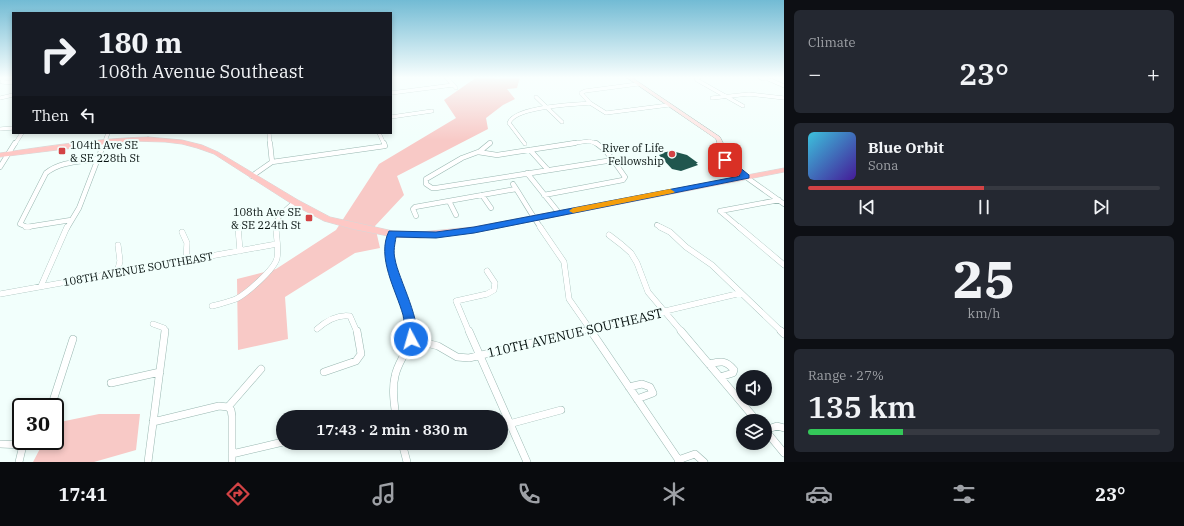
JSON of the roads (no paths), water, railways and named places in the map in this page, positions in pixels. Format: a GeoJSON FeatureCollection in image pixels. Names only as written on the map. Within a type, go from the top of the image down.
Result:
{"type":"FeatureCollection","features":[{"type":"Feature","properties":{"kind":"main road"},"geometry":{"type":"LineString","coordinates":[[0,155],[135,139],[172,140],[194,144],[216,153],[319,216],[335,222],[393,234],[436,235],[474,230],[784,170]]}},
{"type":"Feature","properties":{"kind":"street"},"geometry":{"type":"LineString","coordinates":[[538,99],[562,122]]}},
{"type":"Feature","properties":{"kind":"street"},"geometry":{"type":"LineString","coordinates":[[587,99],[606,113],[669,105]]}},
{"type":"Feature","properties":{"kind":"street"},"geometry":{"type":"LineString","coordinates":[[659,99],[718,138],[721,143],[725,160],[784,204]]}},
{"type":"Feature","properties":{"kind":"street"},"geometry":{"type":"LineString","coordinates":[[730,99],[743,106]]}},
{"type":"Feature","properties":{"kind":"street"},"geometry":{"type":"LineString","coordinates":[[525,144],[509,123],[515,115],[526,111],[590,102]]}},
{"type":"Feature","properties":{"kind":"street"},"geometry":{"type":"LineString","coordinates":[[392,117],[432,111]]}},
{"type":"Feature","properties":{"kind":"street"},"geometry":{"type":"LineString","coordinates":[[0,129],[12,128]]}},
{"type":"Feature","properties":{"kind":"street"},"geometry":{"type":"LineString","coordinates":[[0,167],[21,134]]}},
{"type":"Feature","properties":{"kind":"street"},"geometry":{"type":"LineString","coordinates":[[41,286],[64,232],[79,208],[108,134]]}},
{"type":"Feature","properties":{"kind":"street"},"geometry":{"type":"LineString","coordinates":[[269,134],[272,162]]}},
{"type":"Feature","properties":{"kind":"street"},"geometry":{"type":"LineString","coordinates":[[252,176],[272,162],[385,146],[379,134]]}},
{"type":"Feature","properties":{"kind":"street"},"geometry":{"type":"LineString","coordinates":[[544,195],[624,179],[625,177],[612,158],[592,141],[493,156],[485,152],[479,152],[462,158],[426,179],[426,184],[432,188],[436,188],[548,170],[557,170],[612,160]]}},
{"type":"Feature","properties":{"kind":"street"},"geometry":{"type":"LineString","coordinates":[[479,152],[490,143]]}},
{"type":"Feature","properties":{"kind":"street"},"geometry":{"type":"LineString","coordinates":[[530,150],[548,170]]}},
{"type":"Feature","properties":{"kind":"street"},"geometry":{"type":"LineString","coordinates":[[71,220],[27,227],[22,226],[20,222],[46,173],[54,167],[98,159]]}},
{"type":"Feature","properties":{"kind":"street"},"geometry":{"type":"LineString","coordinates":[[528,173],[559,213]]}},
{"type":"Feature","properties":{"kind":"street"},"geometry":{"type":"LineString","coordinates":[[513,184],[526,204],[529,212],[562,258],[566,268],[566,287],[569,299],[679,461],[695,454],[704,462]]}},
{"type":"Feature","properties":{"kind":"street"},"geometry":{"type":"LineString","coordinates":[[416,216],[413,209],[415,206],[516,189]]}},
{"type":"Feature","properties":{"kind":"street"},"geometry":{"type":"LineString","coordinates":[[482,195],[491,208]]}},
{"type":"Feature","properties":{"kind":"street"},"geometry":{"type":"LineString","coordinates":[[779,200],[720,211],[784,264]]}},
{"type":"Feature","properties":{"kind":"street"},"geometry":{"type":"LineString","coordinates":[[449,201],[456,215]]}},
{"type":"Feature","properties":{"kind":"street"},"geometry":{"type":"LineString","coordinates":[[212,306],[241,297],[273,266],[277,258],[276,220],[283,211],[295,202]]}},
{"type":"Feature","properties":{"kind":"street"},"geometry":{"type":"LineString","coordinates":[[234,223],[239,228],[240,251]]}},
{"type":"Feature","properties":{"kind":"street"},"geometry":{"type":"LineString","coordinates":[[657,225],[670,232],[686,247],[706,260],[784,334]]}},
{"type":"Feature","properties":{"kind":"street"},"geometry":{"type":"LineString","coordinates":[[182,232],[187,243],[186,261]]}},
{"type":"Feature","properties":{"kind":"street"},"geometry":{"type":"LineString","coordinates":[[393,234],[389,248],[390,259],[409,317],[411,339],[395,374],[393,396],[394,410]]}},
{"type":"Feature","properties":{"kind":"street"},"geometry":{"type":"LineString","coordinates":[[609,235],[618,240],[634,258],[640,268],[645,287],[664,312],[751,414]]}},
{"type":"Feature","properties":{"kind":"street","name":"108TH AVENUE SOUTHEAST"},"geometry":{"type":"LineString","coordinates":[[0,294],[277,244]]}},
{"type":"Feature","properties":{"kind":"street"},"geometry":{"type":"LineString","coordinates":[[117,274],[120,261],[118,245]]}},
{"type":"Feature","properties":{"kind":"street"},"geometry":{"type":"LineString","coordinates":[[487,271],[494,283],[494,290],[488,294],[456,301],[527,462]]}},
{"type":"Feature","properties":{"kind":"street","name":"110TH AVENUE SOUTHEAST"},"geometry":{"type":"LineString","coordinates":[[411,339],[438,346],[457,357],[462,358],[741,293]]}},
{"type":"Feature","properties":{"kind":"street"},"geometry":{"type":"LineString","coordinates":[[317,329],[329,320],[350,316],[357,332],[362,350],[356,361],[324,372]]}},
{"type":"Feature","properties":{"kind":"street"},"geometry":{"type":"LineString","coordinates":[[148,462],[165,332],[164,328],[153,324]]}},
{"type":"Feature","properties":{"kind":"street"},"geometry":{"type":"LineString","coordinates":[[55,398],[73,339]]}},
{"type":"Feature","properties":{"kind":"street"},"geometry":{"type":"LineString","coordinates":[[709,364],[722,360],[734,370],[733,373],[720,377]]}},
{"type":"Feature","properties":{"kind":"street"},"geometry":{"type":"LineString","coordinates":[[228,407],[261,369]]}},
{"type":"Feature","properties":{"kind":"street"},"geometry":{"type":"LineString","coordinates":[[111,383],[160,372]]}},
{"type":"Feature","properties":{"kind":"street"},"geometry":{"type":"LineString","coordinates":[[629,387],[642,384],[650,387],[653,393],[651,395],[637,399]]}},
{"type":"Feature","properties":{"kind":"street"},"geometry":{"type":"LineString","coordinates":[[153,422],[220,406],[228,407],[231,410],[232,416],[232,458],[276,444]]}},
{"type":"Feature","properties":{"kind":"street"},"geometry":{"type":"LineString","coordinates":[[509,424],[561,410]]}},
{"type":"Feature","properties":{"kind":"street"},"geometry":{"type":"LineString","coordinates":[[772,428],[777,426],[784,428]]}},
{"type":"Feature","properties":{"kind":"street"},"geometry":{"type":"LineString","coordinates":[[772,437],[782,448]]}},
{"type":"Feature","properties":{"kind":"street"},"geometry":{"type":"LineString","coordinates":[[0,444],[12,444]]}},
{"type":"Feature","properties":{"kind":"street"},"geometry":{"type":"LineString","coordinates":[[19,462],[23,450]]}},
{"type":"Feature","properties":{"kind":"street"},"geometry":{"type":"LineString","coordinates":[[404,450],[407,462]]}},
{"type":"Feature","properties":{"kind":"place","name":"104th Ave SE & SE 228th St"},"geometry":{"type":"Point","coordinates":[62,151]}},
{"type":"Feature","properties":{"kind":"place","name":"River of Life Fellowship"},"geometry":{"type":"Point","coordinates":[672,154]}},
{"type":"Feature","properties":{"kind":"place","name":"108th Ave SE & SE 224th St"},"geometry":{"type":"Point","coordinates":[309,218]}}]}
